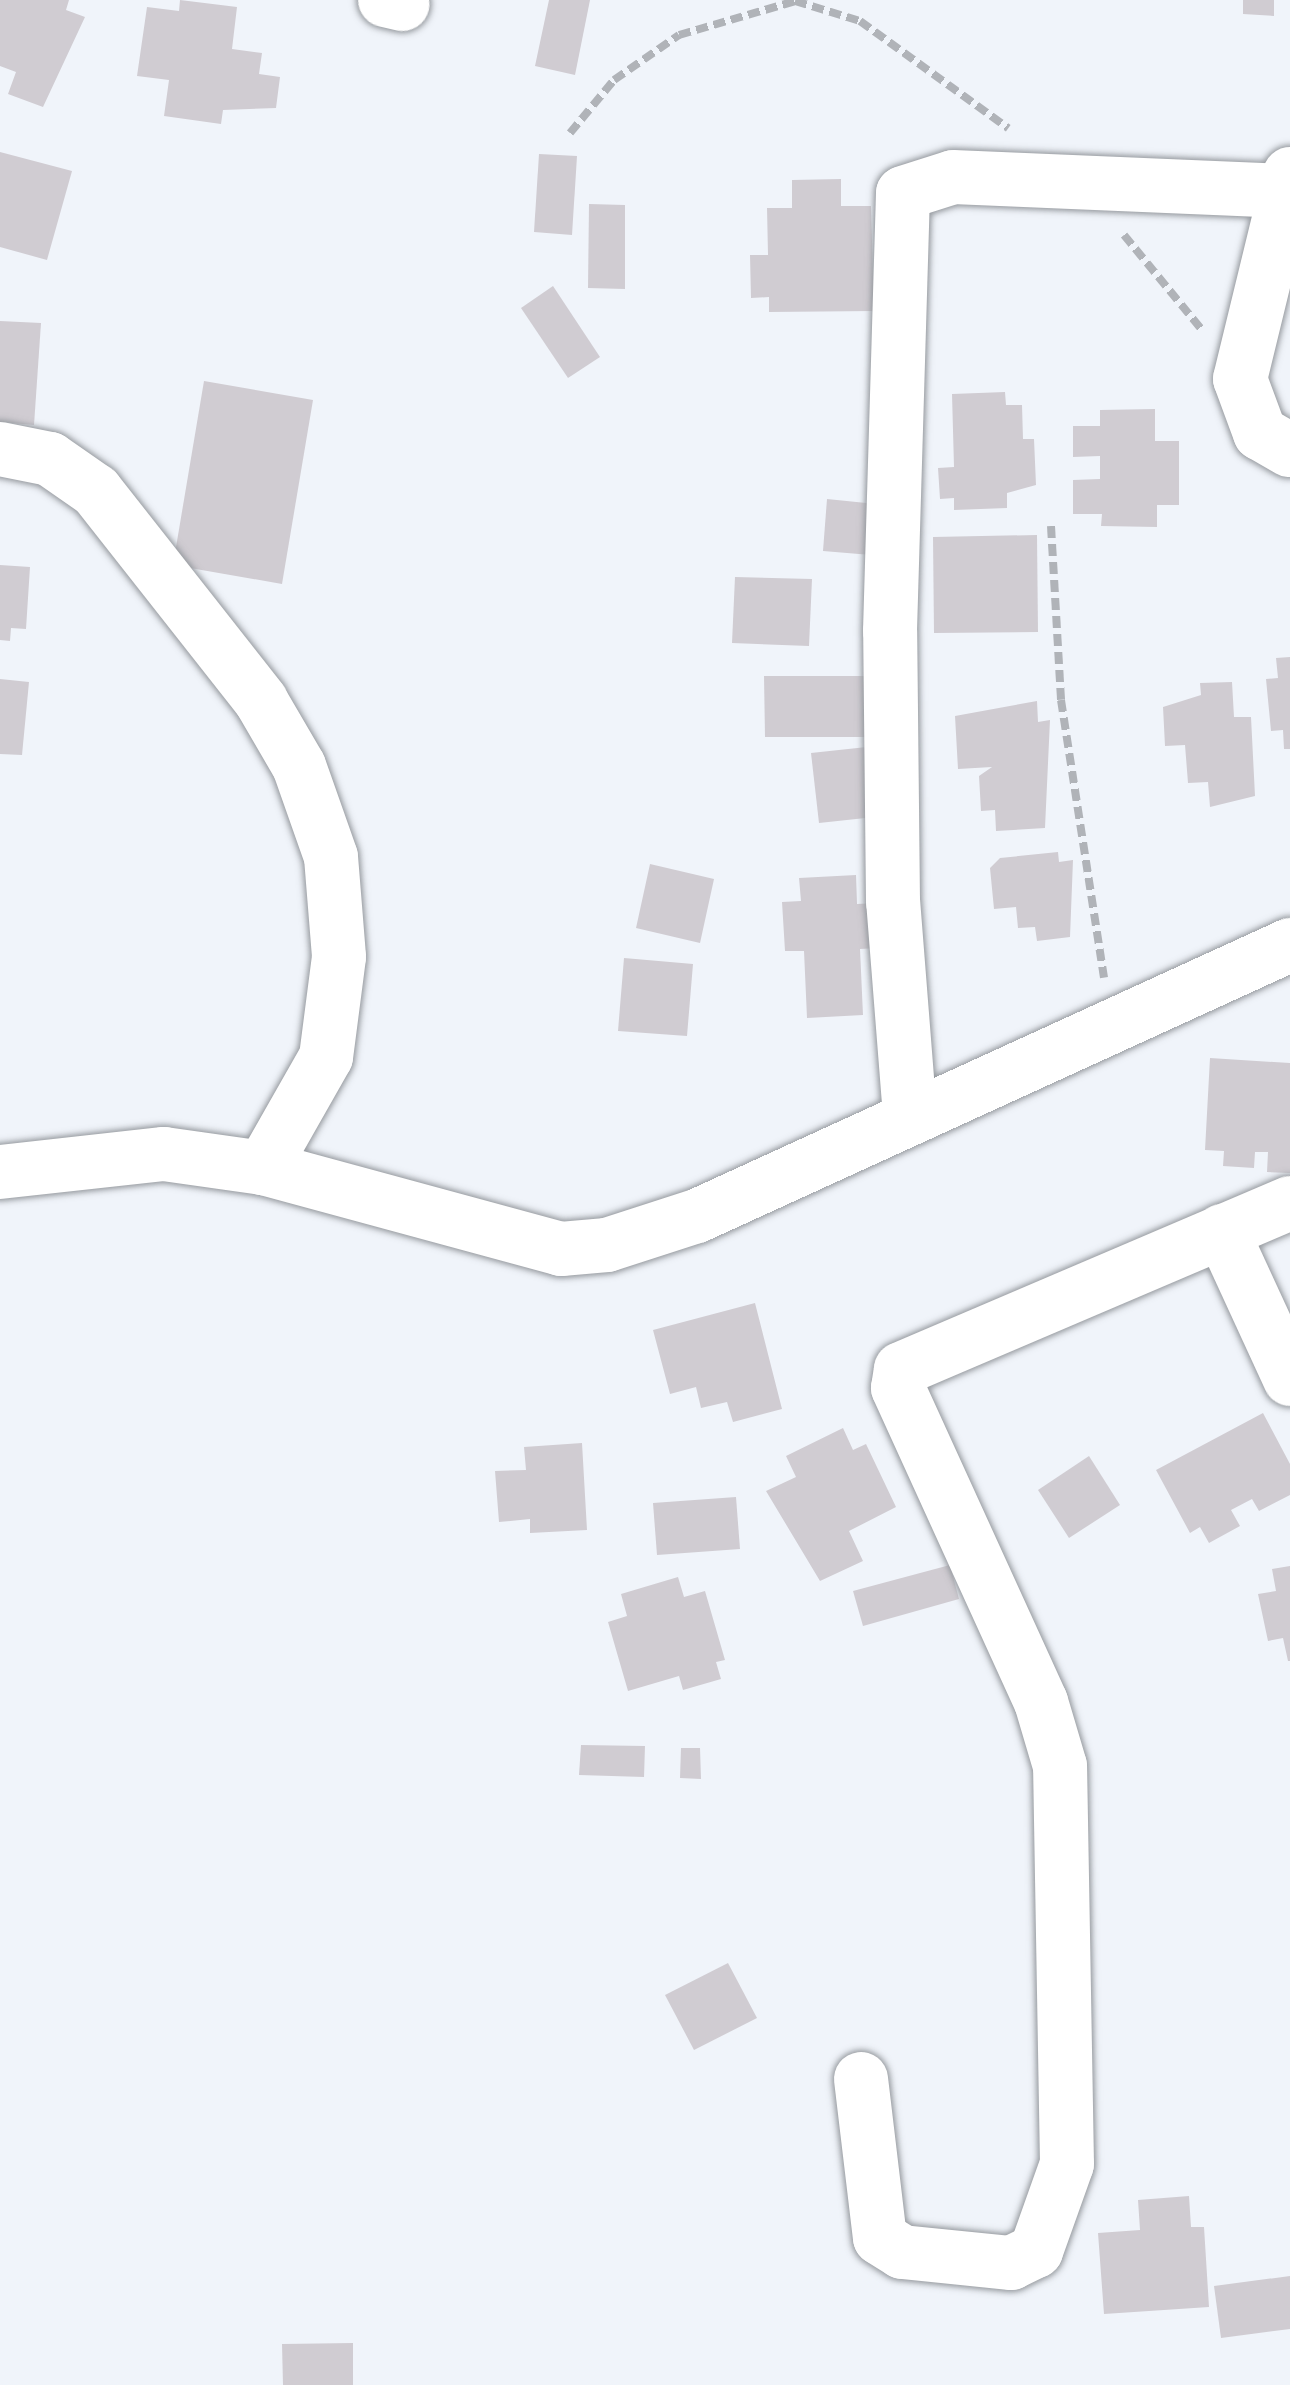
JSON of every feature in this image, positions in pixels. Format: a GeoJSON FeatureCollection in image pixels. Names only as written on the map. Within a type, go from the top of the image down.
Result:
{"type":"FeatureCollection","features":[{"type":"Feature","properties":{"kind":"street"},"geometry":{"type":"LineString","coordinates":[[910,1116],[893,902],[896,214],[911,184],[1075,176],[1288,183],[1240,379],[1260,433],[1290,450]]}},
{"type":"Feature","properties":{"kind":"street"},"geometry":{"type":"LineString","coordinates":[[0,449],[50,459],[96,491],[261,701],[299,766],[331,857],[339,957],[326,1057],[263,1168]]}},
{"type":"Feature","properties":{"kind":"street"},"geometry":{"type":"LineString","coordinates":[[0,1172],[164,1154],[263,1168],[482,1232],[584,1247],[697,1216],[1290,945]]}},
{"type":"Feature","properties":{"kind":"street"},"geometry":{"type":"LineString","coordinates":[[861,2079],[880,2238],[902,2252],[1011,2263],[1036,2251],[1067,2164],[1060,1766],[1041,1702],[898,1388],[901,1369],[1290,1203]]}},
{"type":"Feature","properties":{"kind":"street"},"geometry":{"type":"LineString","coordinates":[[1222,1232],[1290,1379]]}},
{"type":"Feature","properties":{"kind":"path"},"geometry":{"type":"LineString","coordinates":[[570,133],[614,80],[680,35],[795,1],[860,21],[1075,176],[1240,379]]}},
{"type":"Feature","properties":{"kind":"path"},"geometry":{"type":"LineString","coordinates":[[1051,526],[1060,700],[1112,1027]]}},
{"type":"Feature","properties":{"kind":"building"},"geometry":{"type":"Polygon","coordinates":[[[0,0],[69,0],[66,10],[85,17],[43,107],[8,94],[16,72],[0,66],[0,0]]]}},
{"type":"Feature","properties":{"kind":"building"},"geometry":{"type":"Polygon","coordinates":[[[180,0],[237,7],[232,49],[262,53],[259,74],[280,77],[276,108],[223,110],[221,124],[164,116],[169,80],[137,76],[147,7],[179,11],[180,0]]]}},
{"type":"Feature","properties":{"kind":"building"},"geometry":{"type":"Polygon","coordinates":[[[549,0],[590,0],[575,75],[535,66],[549,0]]]}},
{"type":"Feature","properties":{"kind":"building"},"geometry":{"type":"Polygon","coordinates":[[[1243,0],[1274,0],[1274,16],[1243,14],[1243,0]]]}},
{"type":"Feature","properties":{"kind":"building"},"geometry":{"type":"Polygon","coordinates":[[[0,152],[72,171],[47,260],[0,247],[0,152]]]}},
{"type":"Feature","properties":{"kind":"building"},"geometry":{"type":"Polygon","coordinates":[[[539,154],[577,156],[572,235],[534,232],[539,154]]]}},
{"type":"Feature","properties":{"kind":"building"},"geometry":{"type":"Polygon","coordinates":[[[841,179],[841,206],[871,206],[874,311],[769,312],[769,297],[751,298],[750,255],[768,255],[767,208],[792,208],[792,180],[841,179]]]}},
{"type":"Feature","properties":{"kind":"building"},"geometry":{"type":"Polygon","coordinates":[[[589,204],[625,205],[625,289],[588,288],[589,204]]]}},
{"type":"Feature","properties":{"kind":"building"},"geometry":{"type":"Polygon","coordinates":[[[553,286],[600,357],[568,378],[521,308],[553,286]]]}},
{"type":"Feature","properties":{"kind":"building"},"geometry":{"type":"Polygon","coordinates":[[[0,321],[41,323],[34,425],[0,422],[0,321]]]}},
{"type":"Feature","properties":{"kind":"building"},"geometry":{"type":"Polygon","coordinates":[[[204,381],[313,400],[282,584],[173,565],[204,381]]]}},
{"type":"Feature","properties":{"kind":"building"},"geometry":{"type":"Polygon","coordinates":[[[1005,392],[1006,405],[1022,405],[1023,439],[1034,439],[1036,485],[1007,493],[1007,508],[954,510],[954,498],[940,499],[938,468],[954,467],[952,394],[1005,392]]]}},
{"type":"Feature","properties":{"kind":"building"},"geometry":{"type":"Polygon","coordinates":[[[1155,409],[1155,441],[1179,441],[1179,505],[1157,505],[1157,527],[1101,526],[1102,514],[1073,514],[1073,480],[1100,479],[1100,456],[1073,457],[1073,426],[1100,426],[1100,410],[1155,409]]]}},
{"type":"Feature","properties":{"kind":"building"},"geometry":{"type":"Polygon","coordinates":[[[827,499],[876,504],[871,555],[823,551],[827,499]]]}},
{"type":"Feature","properties":{"kind":"building"},"geometry":{"type":"Polygon","coordinates":[[[1037,535],[1038,632],[934,633],[933,537],[1037,535]]]}},
{"type":"Feature","properties":{"kind":"building"},"geometry":{"type":"Polygon","coordinates":[[[0,565],[30,567],[26,629],[11,628],[10,641],[0,640],[0,565]]]}},
{"type":"Feature","properties":{"kind":"building"},"geometry":{"type":"Polygon","coordinates":[[[735,577],[812,579],[809,646],[732,643],[735,577]]]}},
{"type":"Feature","properties":{"kind":"building"},"geometry":{"type":"Polygon","coordinates":[[[1290,657],[1290,749],[1284,749],[1283,730],[1271,731],[1266,679],[1278,678],[1276,658],[1290,657]]]}},
{"type":"Feature","properties":{"kind":"building"},"geometry":{"type":"Polygon","coordinates":[[[764,676],[877,676],[877,737],[765,737],[764,676]]]}},
{"type":"Feature","properties":{"kind":"building"},"geometry":{"type":"Polygon","coordinates":[[[0,679],[29,682],[22,755],[0,754],[0,679]]]}},
{"type":"Feature","properties":{"kind":"building"},"geometry":{"type":"Polygon","coordinates":[[[1232,682],[1234,717],[1251,717],[1255,796],[1210,807],[1208,782],[1188,783],[1185,745],[1165,746],[1163,707],[1201,695],[1200,683],[1232,682]]]}},
{"type":"Feature","properties":{"kind":"building"},"geometry":{"type":"Polygon","coordinates":[[[1037,701],[1038,722],[1050,720],[1045,828],[996,831],[995,810],[981,811],[979,776],[992,767],[958,769],[955,716],[1037,701]]]}},
{"type":"Feature","properties":{"kind":"building"},"geometry":{"type":"Polygon","coordinates":[[[876,746],[884,816],[819,823],[811,753],[876,746]]]}},
{"type":"Feature","properties":{"kind":"building"},"geometry":{"type":"Polygon","coordinates":[[[1058,852],[1059,862],[1073,860],[1070,937],[1037,941],[1035,927],[1018,928],[1016,907],[994,909],[990,868],[1000,858],[1058,852]]]}},
{"type":"Feature","properties":{"kind":"building"},"geometry":{"type":"Polygon","coordinates":[[[650,864],[714,879],[700,943],[636,928],[650,864]]]}},
{"type":"Feature","properties":{"kind":"building"},"geometry":{"type":"Polygon","coordinates":[[[856,875],[857,904],[876,903],[878,948],[860,949],[863,1015],[807,1018],[804,951],[785,951],[782,902],[801,901],[799,878],[856,875]]]}},
{"type":"Feature","properties":{"kind":"building"},"geometry":{"type":"Polygon","coordinates":[[[624,958],[693,964],[687,1036],[618,1031],[624,958]]]}},
{"type":"Feature","properties":{"kind":"building"},"geometry":{"type":"Polygon","coordinates":[[[1210,1058],[1290,1063],[1290,1173],[1267,1172],[1268,1152],[1255,1152],[1254,1168],[1223,1166],[1224,1151],[1205,1150],[1210,1058]]]}},
{"type":"Feature","properties":{"kind":"building"},"geometry":{"type":"Polygon","coordinates":[[[755,1303],[782,1409],[733,1422],[727,1402],[701,1408],[696,1387],[670,1394],[653,1330],[755,1303]]]}},
{"type":"Feature","properties":{"kind":"building"},"geometry":{"type":"Polygon","coordinates":[[[1263,1413],[1290,1464],[1290,1495],[1259,1511],[1252,1499],[1231,1510],[1240,1526],[1209,1543],[1200,1527],[1190,1533],[1156,1470],[1263,1413]]]}},
{"type":"Feature","properties":{"kind":"building"},"geometry":{"type":"Polygon","coordinates":[[[843,1428],[853,1450],[866,1444],[896,1507],[849,1531],[863,1561],[820,1581],[766,1491],[796,1477],[786,1456],[843,1428]]]}},
{"type":"Feature","properties":{"kind":"building"},"geometry":{"type":"Polygon","coordinates":[[[582,1443],[587,1530],[530,1533],[530,1519],[499,1522],[495,1471],[526,1470],[524,1447],[582,1443]]]}},
{"type":"Feature","properties":{"kind":"building"},"geometry":{"type":"Polygon","coordinates":[[[1089,1456],[1120,1505],[1069,1538],[1038,1490],[1089,1456]]]}},
{"type":"Feature","properties":{"kind":"building"},"geometry":{"type":"Polygon","coordinates":[[[736,1497],[740,1549],[657,1555],[653,1503],[736,1497]]]}},
{"type":"Feature","properties":{"kind":"building"},"geometry":{"type":"Polygon","coordinates":[[[950,1565],[959,1599],[863,1626],[853,1591],[950,1565]]]}},
{"type":"Feature","properties":{"kind":"building"},"geometry":{"type":"Polygon","coordinates":[[[1290,1566],[1288,1661],[1283,1638],[1268,1641],[1258,1594],[1276,1591],[1272,1569],[1290,1566]]]}},
{"type":"Feature","properties":{"kind":"building"},"geometry":{"type":"Polygon","coordinates":[[[678,1577],[684,1597],[705,1591],[725,1660],[716,1662],[721,1679],[683,1690],[679,1676],[628,1691],[608,1622],[627,1616],[621,1594],[678,1577]]]}},
{"type":"Feature","properties":{"kind":"building"},"geometry":{"type":"Polygon","coordinates":[[[581,1745],[645,1746],[644,1777],[579,1775],[581,1745]]]}},
{"type":"Feature","properties":{"kind":"building"},"geometry":{"type":"Polygon","coordinates":[[[681,1748],[700,1748],[701,1779],[680,1778],[681,1748]]]}},
{"type":"Feature","properties":{"kind":"building"},"geometry":{"type":"Polygon","coordinates":[[[728,1963],[757,2018],[694,2050],[665,1995],[728,1963]]]}},
{"type":"Feature","properties":{"kind":"building"},"geometry":{"type":"Polygon","coordinates":[[[1189,2196],[1191,2227],[1204,2227],[1209,2307],[1104,2314],[1098,2233],[1140,2230],[1138,2200],[1189,2196]]]}},
{"type":"Feature","properties":{"kind":"building"},"geometry":{"type":"Polygon","coordinates":[[[1290,2276],[1290,2329],[1221,2338],[1214,2286],[1290,2276]]]}},
{"type":"Feature","properties":{"kind":"building"},"geometry":{"type":"Polygon","coordinates":[[[353,2343],[353,2385],[283,2385],[282,2344],[353,2343]]]}}]}
